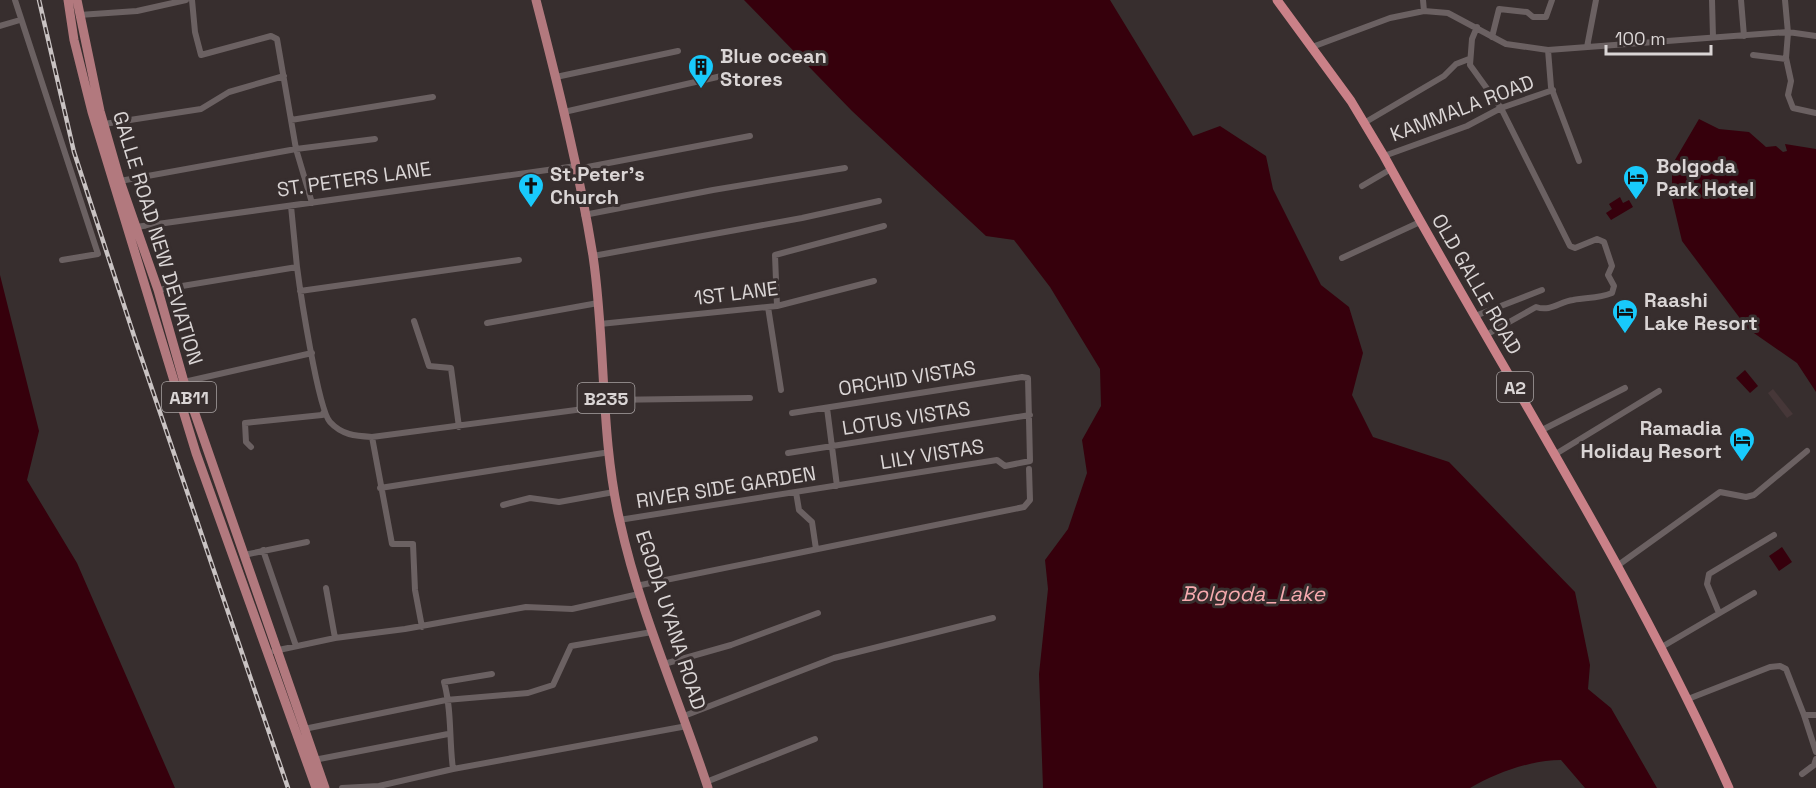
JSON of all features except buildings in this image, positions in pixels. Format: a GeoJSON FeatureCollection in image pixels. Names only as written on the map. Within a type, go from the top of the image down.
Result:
{"type":"FeatureCollection","features":[{"type":"Feature","properties":{"kind":"highway","name":"OLD GALLE ROAD"},"geometry":{"type":"LineString","coordinates":[[1277,0],[1312,47],[1384,156],[1617,566],[1688,699],[1729,788]]}},
{"type":"Feature","properties":{"kind":"main road","name":"GALLE ROAD NEW DEVIATION"},"geometry":{"type":"LineString","coordinates":[[68,0],[74,40],[109,169],[196,453],[325,788]]}},
{"type":"Feature","properties":{"kind":"main road","name":"GALLE ROAD NEW DEVIATION"},"geometry":{"type":"LineString","coordinates":[[77,0],[104,124],[120,182],[158,290],[184,382],[244,555],[272,652],[286,712],[315,788]]}},
{"type":"Feature","properties":{"kind":"main road","name":"EGODA UYANA ROAD"},"geometry":{"type":"LineString","coordinates":[[536,0],[577,168],[592,256],[614,492],[619,520],[638,590],[707,785]]}},
{"type":"Feature","properties":{"kind":"street"},"geometry":{"type":"LineString","coordinates":[[15,0],[98,254],[62,260]]}},
{"type":"Feature","properties":{"kind":"street"},"geometry":{"type":"LineString","coordinates":[[79,15],[137,11],[186,0]]}},
{"type":"Feature","properties":{"kind":"street"},"geometry":{"type":"LineString","coordinates":[[192,0],[195,32],[201,55],[271,36],[277,39],[296,149],[312,202]]}},
{"type":"Feature","properties":{"kind":"street"},"geometry":{"type":"LineString","coordinates":[[1424,0],[1424,11]]}},
{"type":"Feature","properties":{"kind":"street"},"geometry":{"type":"LineString","coordinates":[[1492,37],[1499,9],[1507,8],[1527,12],[1533,17],[1546,16],[1552,0]]}},
{"type":"Feature","properties":{"kind":"street"},"geometry":{"type":"LineString","coordinates":[[1587,47],[1596,0]]}},
{"type":"Feature","properties":{"kind":"street"},"geometry":{"type":"LineString","coordinates":[[1712,0],[1713,37]]}},
{"type":"Feature","properties":{"kind":"street"},"geometry":{"type":"LineString","coordinates":[[1741,0],[1744,36]]}},
{"type":"Feature","properties":{"kind":"street"},"geometry":{"type":"LineString","coordinates":[[1785,0],[1788,32],[1786,59],[1791,81],[1788,95],[1793,108],[1816,113]]}},
{"type":"Feature","properties":{"kind":"street"},"geometry":{"type":"LineString","coordinates":[[1312,47],[1390,18],[1424,11],[1448,13],[1506,44],[1548,50],[1788,32],[1816,36]]}},
{"type":"Feature","properties":{"kind":"street"},"geometry":{"type":"LineString","coordinates":[[0,26],[20,20]]}},
{"type":"Feature","properties":{"kind":"street"},"geometry":{"type":"LineString","coordinates":[[1477,27],[1469,59],[1470,65],[1502,108],[1570,246],[1575,248],[1598,239],[1604,242],[1612,266],[1608,274],[1614,291],[1596,299],[1570,300],[1548,309],[1536,307],[1486,335]]}},
{"type":"Feature","properties":{"kind":"street"},"geometry":{"type":"LineString","coordinates":[[1548,50],[1547,65],[1552,90],[1579,161]]}},
{"type":"Feature","properties":{"kind":"street"},"geometry":{"type":"LineString","coordinates":[[556,77],[678,51]]}},
{"type":"Feature","properties":{"kind":"street"},"geometry":{"type":"LineString","coordinates":[[1753,55],[1786,59]]}},
{"type":"Feature","properties":{"kind":"street"},"geometry":{"type":"LineString","coordinates":[[1364,123],[1444,76],[1456,64],[1469,59]]}},
{"type":"Feature","properties":{"kind":"street"},"geometry":{"type":"LineString","coordinates":[[564,112],[726,75]]}},
{"type":"Feature","properties":{"kind":"street"},"geometry":{"type":"LineString","coordinates":[[104,124],[201,109],[229,92],[284,76]]}},
{"type":"Feature","properties":{"kind":"street","name":"KAMMALA ROAD"},"geometry":{"type":"LineString","coordinates":[[1384,156],[1467,126],[1502,108],[1552,90]]}},
{"type":"Feature","properties":{"kind":"street"},"geometry":{"type":"LineString","coordinates":[[291,120],[433,97]]}},
{"type":"Feature","properties":{"kind":"street","name":"ST. PETERS LANE"},"geometry":{"type":"LineString","coordinates":[[136,227],[577,168],[750,136]]}},
{"type":"Feature","properties":{"kind":"street"},"geometry":{"type":"LineString","coordinates":[[120,182],[296,149],[375,140]]}},
{"type":"Feature","properties":{"kind":"street"},"geometry":{"type":"LineString","coordinates":[[584,215],[845,168]]}},
{"type":"Feature","properties":{"kind":"street"},"geometry":{"type":"LineString","coordinates":[[1362,186],[1391,169]]}},
{"type":"Feature","properties":{"kind":"street"},"geometry":{"type":"LineString","coordinates":[[592,256],[802,218],[879,201]]}},
{"type":"Feature","properties":{"kind":"street"},"geometry":{"type":"LineString","coordinates":[[291,206],[300,291],[324,412],[329,421],[349,436],[372,437],[459,427],[607,403],[750,398]]}},
{"type":"Feature","properties":{"kind":"street"},"geometry":{"type":"LineString","coordinates":[[1342,258],[1420,222]]}},
{"type":"Feature","properties":{"kind":"street"},"geometry":{"type":"LineString","coordinates":[[777,306],[775,255],[884,226]]}},
{"type":"Feature","properties":{"kind":"street"},"geometry":{"type":"LineString","coordinates":[[300,291],[519,260]]}},
{"type":"Feature","properties":{"kind":"street"},"geometry":{"type":"LineString","coordinates":[[158,290],[297,267]]}},
{"type":"Feature","properties":{"kind":"street","name":"1ST LANE"},"geometry":{"type":"LineString","coordinates":[[600,324],[777,306],[874,281]]}},
{"type":"Feature","properties":{"kind":"street"},"geometry":{"type":"LineString","coordinates":[[1475,316],[1542,290]]}},
{"type":"Feature","properties":{"kind":"street"},"geometry":{"type":"LineString","coordinates":[[486,323],[598,303]]}},
{"type":"Feature","properties":{"kind":"street"},"geometry":{"type":"LineString","coordinates":[[768,307],[781,390]]}},
{"type":"Feature","properties":{"kind":"street"},"geometry":{"type":"LineString","coordinates":[[414,321],[429,366],[451,368],[459,427]]}},
{"type":"Feature","properties":{"kind":"street"},"geometry":{"type":"LineString","coordinates":[[184,382],[312,353]]}},
{"type":"Feature","properties":{"kind":"street","name":"ORCHID VISTAS"},"geometry":{"type":"LineString","coordinates":[[792,413],[1022,377],[1028,378],[1030,415]]}},
{"type":"Feature","properties":{"kind":"street"},"geometry":{"type":"LineString","coordinates":[[1540,431],[1625,388]]}},
{"type":"Feature","properties":{"kind":"street"},"geometry":{"type":"LineString","coordinates":[[1554,455],[1659,391]]}},
{"type":"Feature","properties":{"kind":"street"},"geometry":{"type":"LineString","coordinates":[[827,408],[837,486]]}},
{"type":"Feature","properties":{"kind":"street"},"geometry":{"type":"LineString","coordinates":[[251,447],[246,442],[245,423],[303,418],[322,415],[324,412]]}},
{"type":"Feature","properties":{"kind":"street","name":"LOTUS VISTAS"},"geometry":{"type":"LineString","coordinates":[[788,453],[1030,415]]}},
{"type":"Feature","properties":{"kind":"street","name":"LILY VISTAS"},"geometry":{"type":"LineString","coordinates":[[837,486],[997,460],[1005,466],[1030,461],[1030,415]]}},
{"type":"Feature","properties":{"kind":"street"},"geometry":{"type":"LineString","coordinates":[[372,437],[392,544],[413,544],[415,590],[422,627]]}},
{"type":"Feature","properties":{"kind":"street"},"geometry":{"type":"LineString","coordinates":[[1617,566],[1720,492],[1746,497],[1754,495],[1807,451]]}},
{"type":"Feature","properties":{"kind":"street"},"geometry":{"type":"LineString","coordinates":[[380,488],[610,452]]}},
{"type":"Feature","properties":{"kind":"street"},"geometry":{"type":"LineString","coordinates":[[272,652],[335,638],[422,627],[526,607],[572,609],[638,590],[816,549],[1024,507],[1030,501],[1029,469]]}},
{"type":"Feature","properties":{"kind":"street","name":"RIVER SIDE GARDEN"},"geometry":{"type":"LineString","coordinates":[[619,520],[837,486]]}},
{"type":"Feature","properties":{"kind":"street"},"geometry":{"type":"LineString","coordinates":[[502,505],[530,498],[559,502],[614,492]]}},
{"type":"Feature","properties":{"kind":"street"},"geometry":{"type":"LineString","coordinates":[[796,492],[799,510],[812,522],[816,549]]}},
{"type":"Feature","properties":{"kind":"street"},"geometry":{"type":"LineString","coordinates":[[1719,614],[1707,584],[1709,574],[1774,535]]}},
{"type":"Feature","properties":{"kind":"street"},"geometry":{"type":"LineString","coordinates":[[244,555],[307,542]]}},
{"type":"Feature","properties":{"kind":"street"},"geometry":{"type":"LineString","coordinates":[[263,550],[296,646]]}},
{"type":"Feature","properties":{"kind":"street"},"geometry":{"type":"LineString","coordinates":[[326,588],[335,638]]}},
{"type":"Feature","properties":{"kind":"street"},"geometry":{"type":"LineString","coordinates":[[1660,648],[1754,593]]}},
{"type":"Feature","properties":{"kind":"street"},"geometry":{"type":"LineString","coordinates":[[664,664],[731,645],[818,613]]}},
{"type":"Feature","properties":{"kind":"street"},"geometry":{"type":"LineString","coordinates":[[684,716],[834,658],[993,618]]}},
{"type":"Feature","properties":{"kind":"street"},"geometry":{"type":"LineString","coordinates":[[304,729],[449,700],[528,693],[553,685],[571,646],[652,632]]}},
{"type":"Feature","properties":{"kind":"street"},"geometry":{"type":"LineString","coordinates":[[1688,699],[1770,667],[1780,666],[1786,669],[1816,752]]}},
{"type":"Feature","properties":{"kind":"street"},"geometry":{"type":"LineString","coordinates":[[453,769],[448,734],[449,700],[444,682],[492,674]]}},
{"type":"Feature","properties":{"kind":"street"},"geometry":{"type":"LineString","coordinates":[[1804,715],[1816,715]]}},
{"type":"Feature","properties":{"kind":"street"},"geometry":{"type":"LineString","coordinates":[[342,788],[379,786],[453,769],[687,726]]}},
{"type":"Feature","properties":{"kind":"street"},"geometry":{"type":"LineString","coordinates":[[313,760],[448,734]]}},
{"type":"Feature","properties":{"kind":"street"},"geometry":{"type":"LineString","coordinates":[[707,785],[815,739]]}},
{"type":"Feature","properties":{"kind":"street"},"geometry":{"type":"LineString","coordinates":[[1802,774],[1814,765],[1816,759]]}},
{"type":"Feature","properties":{"kind":"shaded area"},"geometry":{"type":"Polygon","coordinates":[[[1773,389],[1793,414],[1787,418],[1768,393],[1773,389]]]}},
{"type":"Feature","properties":{"kind":"water","name":"Bolgoda_Lake"},"geometry":{"type":"Polygon","coordinates":[[[744,0],[1110,0],[1193,136],[1220,126],[1266,156],[1273,189],[1321,285],[1349,307],[1363,353],[1352,395],[1373,437],[1449,462],[1575,592],[1590,665],[1588,689],[1611,708],[1657,788],[1585,788],[1561,760],[1538,762],[1514,768],[1470,788],[1043,788],[1039,674],[1048,589],[1045,560],[1068,529],[1087,473],[1082,440],[1101,406],[1100,369],[1050,287],[1014,240],[986,236],[852,111],[744,0]]]}},
{"type":"Feature","properties":{"kind":"water"},"geometry":{"type":"Polygon","coordinates":[[[1699,119],[1719,129],[1749,132],[1766,147],[1776,146],[1783,152],[1787,151],[1785,144],[1816,149],[1816,392],[1797,363],[1748,329],[1682,241],[1672,199],[1672,165],[1699,119]]]}},
{"type":"Feature","properties":{"kind":"water"},"geometry":{"type":"Polygon","coordinates":[[[1620,197],[1623,203],[1629,200],[1633,207],[1611,220],[1606,213],[1612,209],[1609,204],[1620,197]]]}},
{"type":"Feature","properties":{"kind":"water"},"geometry":{"type":"Polygon","coordinates":[[[0,275],[39,431],[27,480],[77,563],[175,788],[0,788],[0,275]]]}},
{"type":"Feature","properties":{"kind":"water"},"geometry":{"type":"Polygon","coordinates":[[[1745,370],[1758,386],[1750,393],[1736,378],[1745,370]]]}},
{"type":"Feature","properties":{"kind":"water"},"geometry":{"type":"Polygon","coordinates":[[[1782,547],[1792,562],[1779,571],[1769,556],[1782,547]]]}},
{"type":"Feature","properties":{"kind":"railway"},"geometry":{"type":"LineString","coordinates":[[39,0],[74,152],[135,339],[288,788]]}},
{"type":"Feature","properties":{"kind":"place","name":"Blue ocean Stores"},"geometry":{"type":"Point","coordinates":[701,90]}},
{"type":"Feature","properties":{"kind":"place","name":"Bolgoda Park Hotel"},"geometry":{"type":"Point","coordinates":[1636,201]}},
{"type":"Feature","properties":{"kind":"place","name":"St.Peter's Church"},"geometry":{"type":"Point","coordinates":[531,209]}},
{"type":"Feature","properties":{"kind":"place","name":"Raashi Lake Resort"},"geometry":{"type":"Point","coordinates":[1625,335]}},
{"type":"Feature","properties":{"kind":"place","name":"Ramadia Holiday Resort"},"geometry":{"type":"Point","coordinates":[1742,463]}}]}
